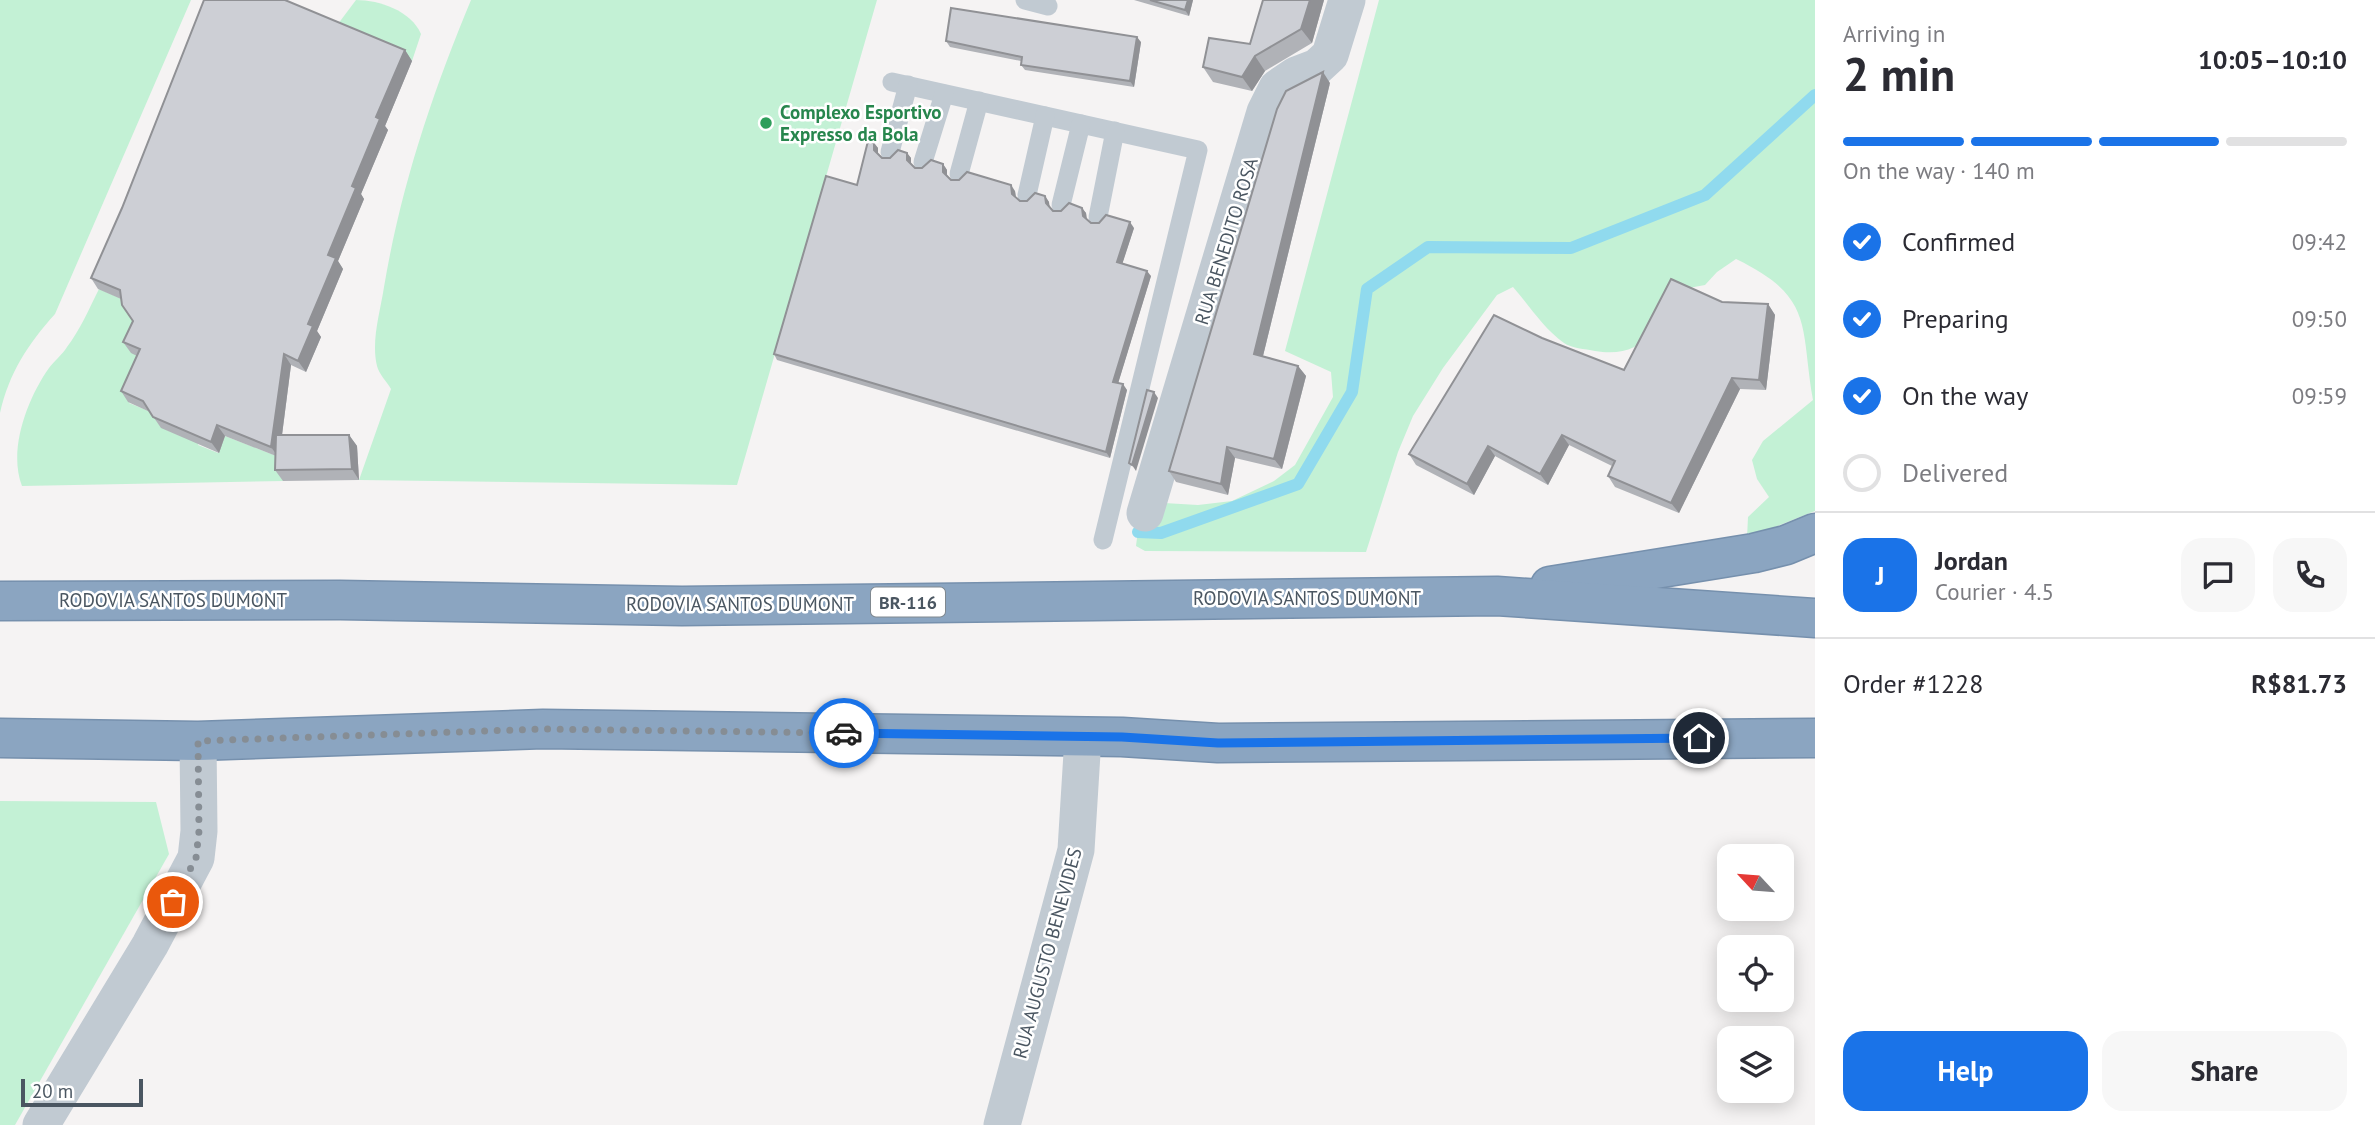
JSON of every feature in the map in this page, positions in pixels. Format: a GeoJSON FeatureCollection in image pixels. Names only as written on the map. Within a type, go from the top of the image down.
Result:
{"type":"FeatureCollection","features":[{"type":"Feature","properties":{"kind":"highway"},"geometry":{"type":"LineString","coordinates":[[1497,596],[1596,577],[1754,553],[1786,545],[1815,533]]}},
{"type":"Feature","properties":{"kind":"highway","name":"RODOVIA SANTOS DUMONT"},"geometry":{"type":"LineString","coordinates":[[0,601],[340,600],[682,606],[1497,596],[1815,618]]}},
{"type":"Feature","properties":{"kind":"highway"},"geometry":{"type":"LineString","coordinates":[[0,738],[198,741],[543,729],[1083,737],[1218,743],[1815,738]]}},
{"type":"Feature","properties":{"kind":"street","name":"RUA BENEDITO ROSA"},"geometry":{"type":"LineString","coordinates":[[1145,513],[1265,112],[1277,88],[1296,75],[1317,68],[1330,55],[1347,0]]}},
{"type":"Feature","properties":{"kind":"street","name":"RUA AUGUSTO BENEVIDES"},"geometry":{"type":"LineString","coordinates":[[1002,1125],[1076,850],[1083,737]]}},
{"type":"Feature","properties":{"kind":"street"},"geometry":{"type":"LineString","coordinates":[[41,1125],[150,945],[196,858],[199,831],[198,741]]}},
{"type":"Feature","properties":{"kind":"lane"},"geometry":{"type":"LineString","coordinates":[[1025,0],[1048,6]]}},
{"type":"Feature","properties":{"kind":"lane"},"geometry":{"type":"LineString","coordinates":[[890,152],[900,83],[1198,150],[1103,540]]}},
{"type":"Feature","properties":{"kind":"lane"},"geometry":{"type":"LineString","coordinates":[[923,162],[944,93]]}},
{"type":"Feature","properties":{"kind":"lane"},"geometry":{"type":"LineString","coordinates":[[959,174],[979,101]]}},
{"type":"Feature","properties":{"kind":"lane"},"geometry":{"type":"LineString","coordinates":[[1027,195],[1045,116]]}},
{"type":"Feature","properties":{"kind":"lane"},"geometry":{"type":"LineString","coordinates":[[1061,205],[1081,124]]}},
{"type":"Feature","properties":{"kind":"lane"},"geometry":{"type":"LineString","coordinates":[[1098,217],[1115,131]]}},
{"type":"Feature","properties":{"kind":"green space"},"geometry":{"type":"Polygon","coordinates":[[[0,0],[191,0],[55,314],[36,336],[21,360],[0,413],[0,0]]]}},
{"type":"Feature","properties":{"kind":"green space"},"geometry":{"type":"Polygon","coordinates":[[[356,0],[394,8],[410,19],[421,34],[412,61],[335,28],[356,0]]]}},
{"type":"Feature","properties":{"kind":"green space"},"geometry":{"type":"Polygon","coordinates":[[[471,0],[877,0],[737,485],[359,480],[391,389],[378,369],[375,347],[378,317],[399,213],[431,105],[471,0]]]}},
{"type":"Feature","properties":{"kind":"green space"},"geometry":{"type":"Polygon","coordinates":[[[1379,0],[1815,0],[1815,511],[1747,538],[1748,517],[1769,497],[1757,479],[1752,460],[1763,441],[1813,400],[1804,333],[1792,301],[1780,287],[1736,259],[1717,272],[1705,285],[1678,290],[1664,317],[1648,338],[1626,350],[1595,351],[1567,345],[1556,337],[1513,287],[1497,295],[1443,368],[1413,416],[1398,452],[1366,552],[1145,551],[1136,546],[1139,522],[1164,503],[1198,505],[1232,501],[1274,481],[1295,465],[1333,397],[1331,372],[1285,351],[1379,0]]]}},
{"type":"Feature","properties":{"kind":"green space"},"geometry":{"type":"Polygon","coordinates":[[[99,289],[131,303],[133,320],[146,359],[129,403],[151,412],[161,427],[177,433],[210,416],[198,445],[218,453],[225,436],[284,459],[283,481],[22,486],[17,457],[27,409],[41,380],[76,334],[99,289]]]}},
{"type":"Feature","properties":{"kind":"green space"},"geometry":{"type":"Polygon","coordinates":[[[0,801],[156,802],[169,854],[15,1125],[0,1125],[0,801]]]}},
{"type":"Feature","properties":{"kind":"building"},"geometry":{"type":"Polygon","coordinates":[[[204,0],[285,0],[405,50],[376,117],[380,119],[352,186],[356,188],[328,255],[336,258],[308,324],[313,326],[298,361],[284,354],[271,447],[217,425],[211,442],[153,417],[143,401],[121,391],[140,349],[123,342],[133,321],[122,305],[120,290],[91,278],[122,208],[204,0]]]}},
{"type":"Feature","properties":{"kind":"building"},"geometry":{"type":"Polygon","coordinates":[[[1150,0],[1188,0],[1185,10],[1150,0]]]}},
{"type":"Feature","properties":{"kind":"building"},"geometry":{"type":"Polygon","coordinates":[[[1263,0],[1310,0],[1301,29],[1255,56],[1242,77],[1203,67],[1209,38],[1250,44],[1263,0]]]}},
{"type":"Feature","properties":{"kind":"building"},"geometry":{"type":"Polygon","coordinates":[[[951,8],[1137,37],[1130,81],[1021,65],[1022,57],[946,41],[951,8]]]}},
{"type":"Feature","properties":{"kind":"building"},"geometry":{"type":"Polygon","coordinates":[[[1323,72],[1254,354],[1298,366],[1274,459],[1227,447],[1221,484],[1169,471],[1277,109],[1286,91],[1323,72]]]}},
{"type":"Feature","properties":{"kind":"building"},"geometry":{"type":"Polygon","coordinates":[[[868,141],[874,143],[874,150],[882,158],[890,158],[898,150],[907,153],[907,160],[915,168],[922,168],[931,160],[943,164],[943,172],[951,180],[959,180],[967,172],[1011,185],[1012,194],[1020,201],[1027,201],[1035,193],[1045,196],[1046,203],[1053,211],[1061,211],[1069,203],[1082,208],[1083,216],[1091,223],[1099,223],[1106,215],[1130,222],[1117,262],[1147,271],[1113,382],[1123,384],[1106,452],[774,354],[826,176],[857,185],[868,141]]]}},
{"type":"Feature","properties":{"kind":"building"},"geometry":{"type":"Polygon","coordinates":[[[1671,279],[1722,302],[1768,304],[1759,380],[1732,378],[1671,503],[1608,476],[1615,461],[1562,435],[1540,474],[1488,446],[1467,484],[1409,454],[1494,315],[1542,338],[1624,370],[1671,279]]]}},
{"type":"Feature","properties":{"kind":"building"},"geometry":{"type":"Polygon","coordinates":[[[1147,390],[1154,392],[1132,465],[1129,463],[1147,390]]]}},
{"type":"Feature","properties":{"kind":"building"},"geometry":{"type":"Polygon","coordinates":[[[276,435],[349,435],[352,469],[275,470],[276,435]]]}},
{"type":"Feature","properties":{"kind":"waterway"},"geometry":{"type":"LineString","coordinates":[[1138,532],[1161,533],[1298,484],[1352,392],[1367,289],[1428,247],[1571,248],[1705,195],[1815,95]]}},
{"type":"Feature","properties":{"kind":"way so far"},"geometry":{"type":"LineString","coordinates":[[173,902],[196,858],[199,831],[198,741],[543,729],[844,733]]}},
{"type":"Feature","properties":{"kind":"place","name":"Complexo Esportivo Expresso da Bola"},"geometry":{"type":"Point","coordinates":[766,123]}},
{"type":"Feature","properties":{"kind":"route"},"geometry":{"type":"LineString","coordinates":[[844,733],[1122,737],[1218,743],[1699,738]]}}]}
